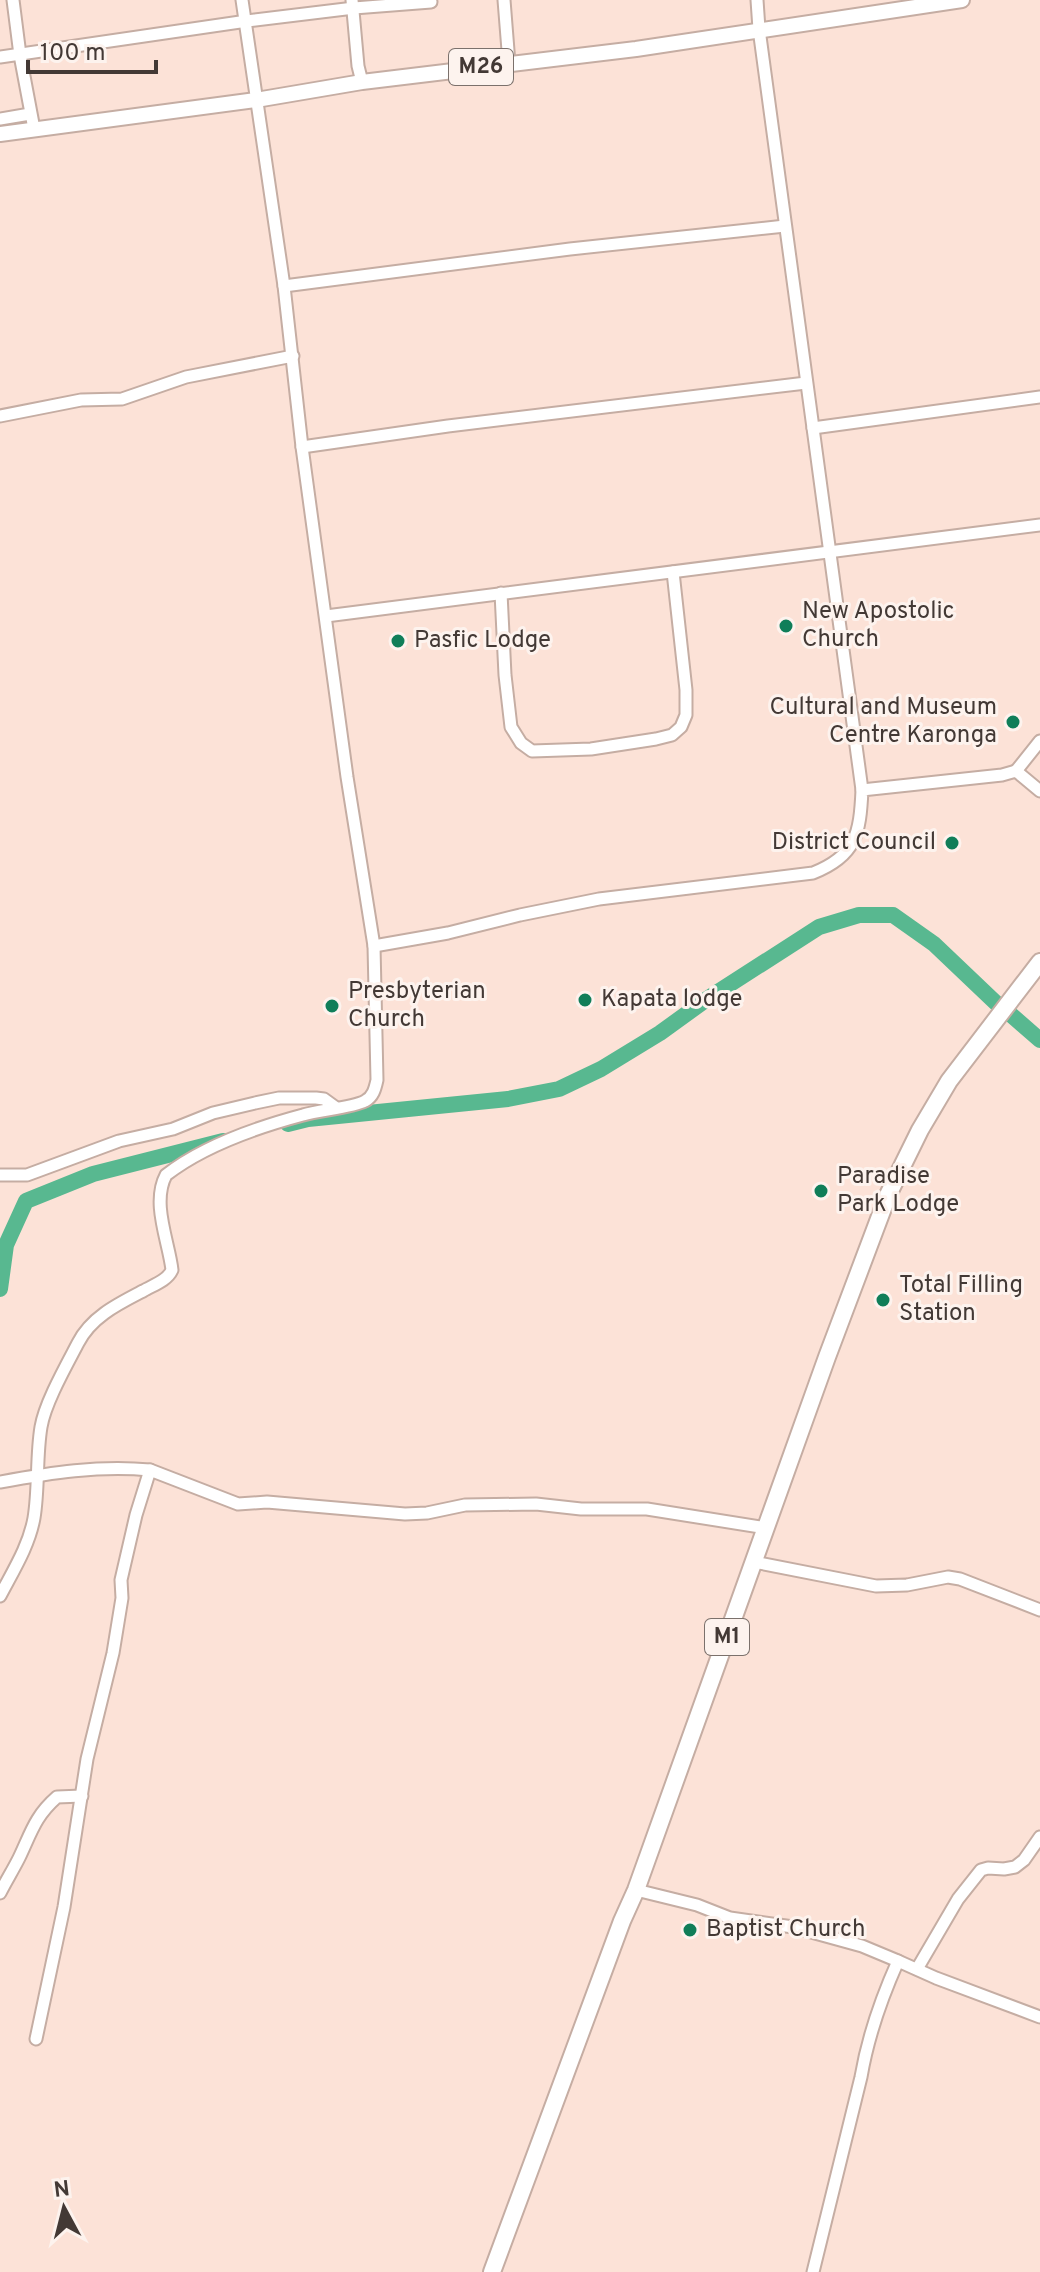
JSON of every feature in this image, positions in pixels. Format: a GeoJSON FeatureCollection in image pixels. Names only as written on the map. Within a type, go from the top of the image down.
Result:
{"type":"FeatureCollection","features":[{"type":"Feature","properties":{"kind":"highway","name":"M1"},"geometry":{"type":"LineString","coordinates":[[492,2272],[636,1890],[888,1195],[920,1130],[949,1081],[1040,962]]}},
{"type":"Feature","properties":{"kind":"main road","name":"M26"},"geometry":{"type":"LineString","coordinates":[[0,134],[32,122],[256,100],[362,82],[636,49],[962,0]]}},
{"type":"Feature","properties":{"kind":"street"},"geometry":{"type":"LineString","coordinates":[[0,119],[32,122],[13,0]]}},
{"type":"Feature","properties":{"kind":"street"},"geometry":{"type":"LineString","coordinates":[[0,1596],[32,1530],[44,1417],[85,1331],[109,1310],[169,1277],[172,1270],[161,1202],[162,1181],[166,1175],[210,1149],[264,1128],[335,1107],[361,1103],[369,1099],[377,1080],[374,946],[347,777],[302,447],[284,286],[242,0]]}},
{"type":"Feature","properties":{"kind":"street"},"geometry":{"type":"LineString","coordinates":[[504,0],[509,63]]}},
{"type":"Feature","properties":{"kind":"street"},"geometry":{"type":"LineString","coordinates":[[374,946],[448,933],[599,899],[813,873],[832,865],[845,855],[853,843],[862,790],[757,0]]}},
{"type":"Feature","properties":{"kind":"street"},"geometry":{"type":"LineString","coordinates":[[0,57],[353,4],[431,2]]}},
{"type":"Feature","properties":{"kind":"street"},"geometry":{"type":"LineString","coordinates":[[353,4],[362,82]]}},
{"type":"Feature","properties":{"kind":"street"},"geometry":{"type":"LineString","coordinates":[[284,286],[570,249],[785,226]]}},
{"type":"Feature","properties":{"kind":"street"},"geometry":{"type":"LineString","coordinates":[[0,416],[81,400],[122,399],[186,377],[293,356]]}},
{"type":"Feature","properties":{"kind":"street"},"geometry":{"type":"LineString","coordinates":[[302,447],[448,426],[806,383]]}},
{"type":"Feature","properties":{"kind":"street"},"geometry":{"type":"LineString","coordinates":[[813,428],[1040,397]]}},
{"type":"Feature","properties":{"kind":"street"},"geometry":{"type":"LineString","coordinates":[[326,616],[1040,525]]}},
{"type":"Feature","properties":{"kind":"street"},"geometry":{"type":"LineString","coordinates":[[501,593],[511,727],[521,743],[532,751],[591,749],[656,739],[672,735],[681,727],[686,715],[686,690],[673,572]]}},
{"type":"Feature","properties":{"kind":"street"},"geometry":{"type":"LineString","coordinates":[[862,790],[1002,775],[1016,771],[1040,741]]}},
{"type":"Feature","properties":{"kind":"street"},"geometry":{"type":"LineString","coordinates":[[1016,771],[1040,791]]}},
{"type":"Feature","properties":{"kind":"street"},"geometry":{"type":"LineString","coordinates":[[0,1175],[27,1175],[119,1141],[173,1129],[222,1110],[279,1098],[324,1099],[335,1107]]}},
{"type":"Feature","properties":{"kind":"street"},"geometry":{"type":"LineString","coordinates":[[0,1482],[98,1469],[150,1470],[229,1502],[247,1505],[267,1502],[405,1514],[465,1505],[536,1504],[581,1509],[647,1509],[766,1528]]}},
{"type":"Feature","properties":{"kind":"street"},"geometry":{"type":"LineString","coordinates":[[36,2039],[64,1907],[87,1759],[113,1653],[121,1606],[121,1580],[150,1470]]}},
{"type":"Feature","properties":{"kind":"street"},"geometry":{"type":"LineString","coordinates":[[754,1562],[876,1586],[907,1585],[948,1577],[960,1579],[1040,1610]]}},
{"type":"Feature","properties":{"kind":"street"},"geometry":{"type":"LineString","coordinates":[[0,1893],[20,1856],[29,1830],[47,1806],[57,1797],[82,1796]]}},
{"type":"Feature","properties":{"kind":"street"},"geometry":{"type":"LineString","coordinates":[[917,1969],[958,1899],[981,1870],[1015,1867],[1024,1860],[1040,1837]]}},
{"type":"Feature","properties":{"kind":"street"},"geometry":{"type":"LineString","coordinates":[[636,1890],[697,1905],[730,1918],[793,1927],[862,1946],[1040,2017]]}},
{"type":"Feature","properties":{"kind":"street"},"geometry":{"type":"LineString","coordinates":[[813,2272],[866,2049],[883,1994],[898,1961]]}},
{"type":"Feature","properties":{"kind":"waterway"},"geometry":{"type":"LineString","coordinates":[[288,1124],[308,1119],[508,1099],[559,1089],[601,1069],[660,1033],[819,927],[859,915],[893,915],[934,944],[996,1003]]}},
{"type":"Feature","properties":{"kind":"waterway"},"geometry":{"type":"LineString","coordinates":[[1009,1013],[1040,1040]]}},
{"type":"Feature","properties":{"kind":"waterway"},"geometry":{"type":"LineString","coordinates":[[0,1289],[6,1245],[26,1201],[93,1174],[223,1141]]}},
{"type":"Feature","properties":{"kind":"place","name":"New Apostolic Church"},"geometry":{"type":"Point","coordinates":[786,626]}},
{"type":"Feature","properties":{"kind":"place","name":"Pasfic Lodge"},"geometry":{"type":"Point","coordinates":[398,641]}},
{"type":"Feature","properties":{"kind":"place","name":"Cultural and Museum Centre Karonga"},"geometry":{"type":"Point","coordinates":[1013,722]}},
{"type":"Feature","properties":{"kind":"place","name":"District Council"},"geometry":{"type":"Point","coordinates":[952,843]}},
{"type":"Feature","properties":{"kind":"place","name":"Kapata lodge"},"geometry":{"type":"Point","coordinates":[585,1000]}},
{"type":"Feature","properties":{"kind":"place","name":"Presbyterian Church"},"geometry":{"type":"Point","coordinates":[332,1006]}},
{"type":"Feature","properties":{"kind":"place","name":"Paradise Park Lodge"},"geometry":{"type":"Point","coordinates":[821,1191]}},
{"type":"Feature","properties":{"kind":"place","name":"Total Filling Station"},"geometry":{"type":"Point","coordinates":[883,1300]}},
{"type":"Feature","properties":{"kind":"place","name":"Baptist Church"},"geometry":{"type":"Point","coordinates":[690,1930]}}]}
